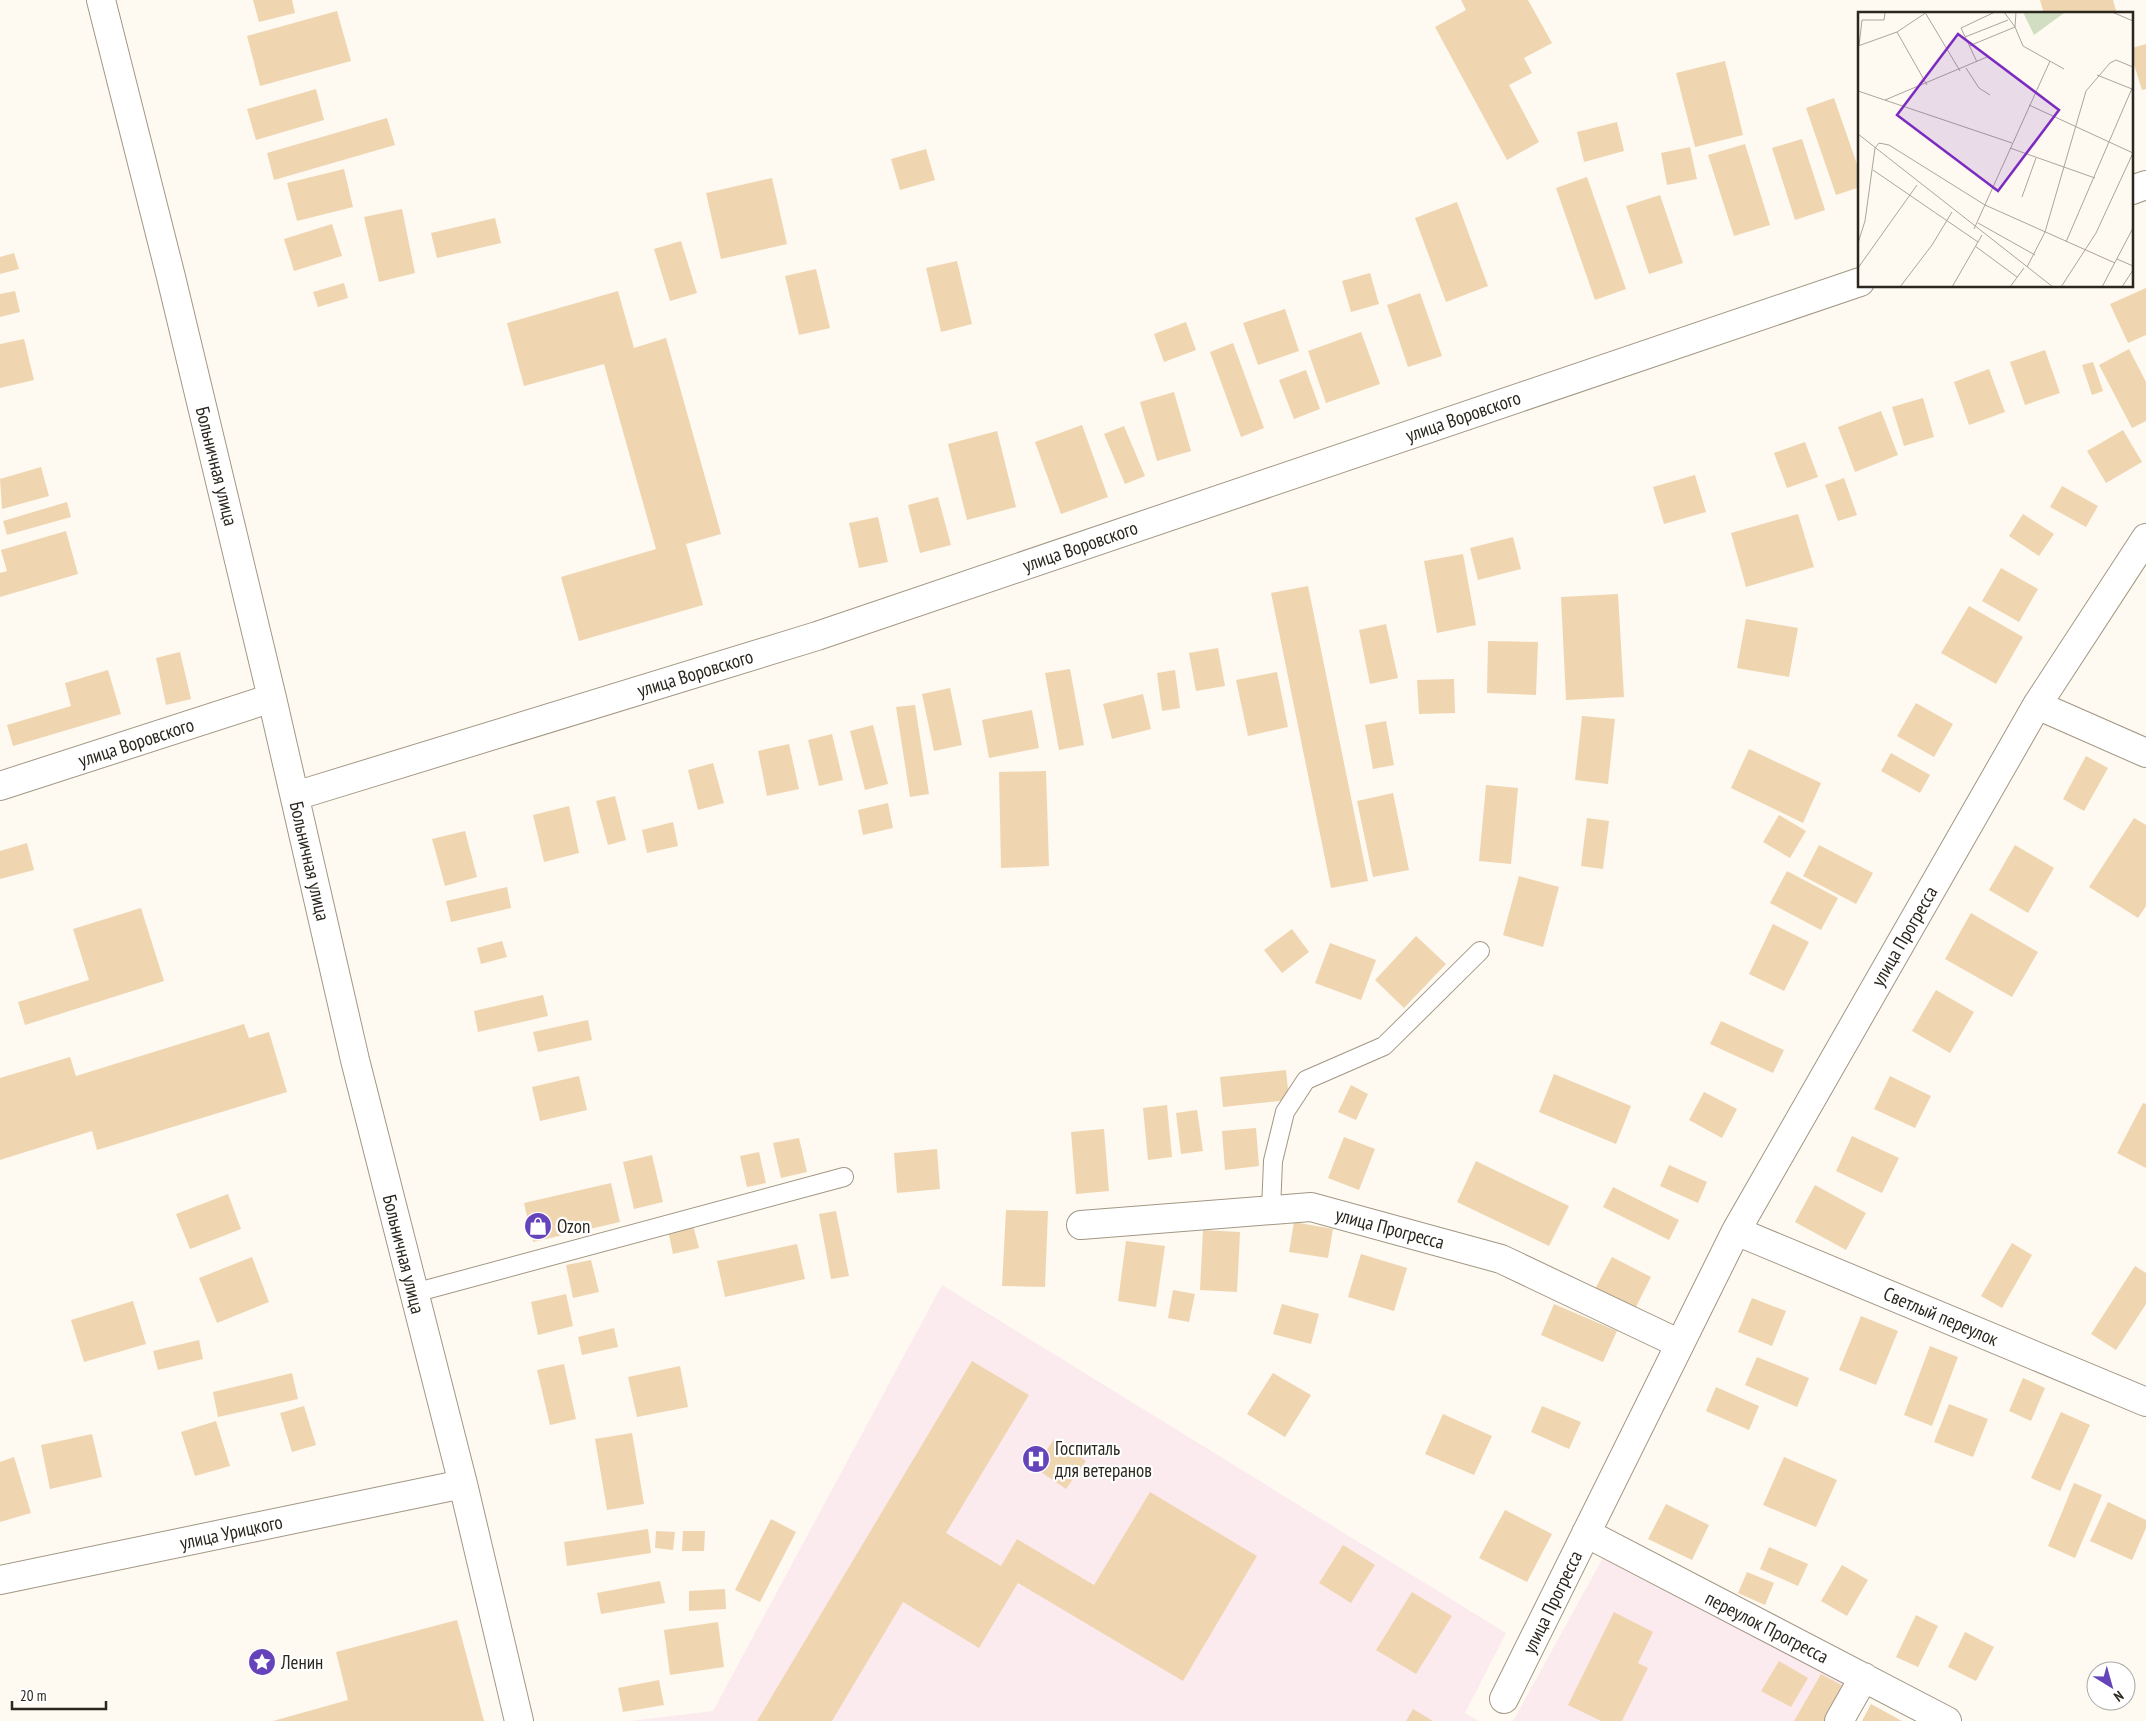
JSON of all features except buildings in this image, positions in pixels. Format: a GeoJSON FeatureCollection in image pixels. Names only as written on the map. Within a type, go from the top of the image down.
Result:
{"type":"FeatureCollection","features":[{"type":"Feature","properties":{"kind":"street","name":"Больничная улица"},"geometry":{"type":"LineString","coordinates":[[101,0],[174,287],[295,796],[355,1060],[463,1484],[519,1721]]}},
{"type":"Feature","properties":{"kind":"street"},"geometry":{"type":"LineString","coordinates":[[2134,189],[2146,185]]}},
{"type":"Feature","properties":{"kind":"street","name":"улица Воровского"},"geometry":{"type":"LineString","coordinates":[[295,796],[817,636],[1858,283]]}},
{"type":"Feature","properties":{"kind":"street","name":"улица Прогресса"},"geometry":{"type":"LineString","coordinates":[[1504,1699],[1736,1231],[2037,704],[2146,538]]}},
{"type":"Feature","properties":{"kind":"street","name":"улица Воровского"},"geometry":{"type":"LineString","coordinates":[[0,786],[272,698]]}},
{"type":"Feature","properties":{"kind":"street"},"geometry":{"type":"LineString","coordinates":[[2037,704],[2146,753]]}},
{"type":"Feature","properties":{"kind":"street","name":"улица Прогресса"},"geometry":{"type":"LineString","coordinates":[[1081,1225],[1311,1206],[1501,1259],[1680,1344]]}},
{"type":"Feature","properties":{"kind":"street","name":"Светлый переулок"},"geometry":{"type":"LineString","coordinates":[[1736,1231],[2146,1402]]}},
{"type":"Feature","properties":{"kind":"street","name":"улица Урицкого"},"geometry":{"type":"LineString","coordinates":[[0,1580],[463,1484]]}},
{"type":"Feature","properties":{"kind":"street","name":"переулок Прогресса"},"geometry":{"type":"LineString","coordinates":[[1586,1533],[1947,1721]]}},
{"type":"Feature","properties":{"kind":"street"},"geometry":{"type":"LineString","coordinates":[[1838,1721],[1864,1677]]}},
{"type":"Feature","properties":{"kind":"lane"},"geometry":{"type":"LineString","coordinates":[[1272,1210],[1273,1161],[1285,1112],[1306,1080],[1384,1046],[1480,951]]}},
{"type":"Feature","properties":{"kind":"lane"},"geometry":{"type":"LineString","coordinates":[[414,1293],[844,1177]]}},
{"type":"Feature","properties":{"kind":"shaded area","name":"Госпиталь для ветеранов"},"geometry":{"type":"Polygon","coordinates":[[[942,1285],[1506,1633],[1465,1713],[1479,1721],[630,1721],[713,1711],[942,1285]]]}},
{"type":"Feature","properties":{"kind":"shaded area"},"geometry":{"type":"Polygon","coordinates":[[[1604,1556],[1854,1685],[1833,1721],[1513,1721],[1604,1556]]]}},
{"type":"Feature","properties":{"kind":"place","name":"Ozon"},"geometry":{"type":"Point","coordinates":[538,1226]}},
{"type":"Feature","properties":{"kind":"place","name":"Госпиталь для ветеранов"},"geometry":{"type":"Point","coordinates":[1036,1459]}},
{"type":"Feature","properties":{"kind":"place","name":"Ленин"},"geometry":{"type":"Point","coordinates":[262,1662]}}]}
